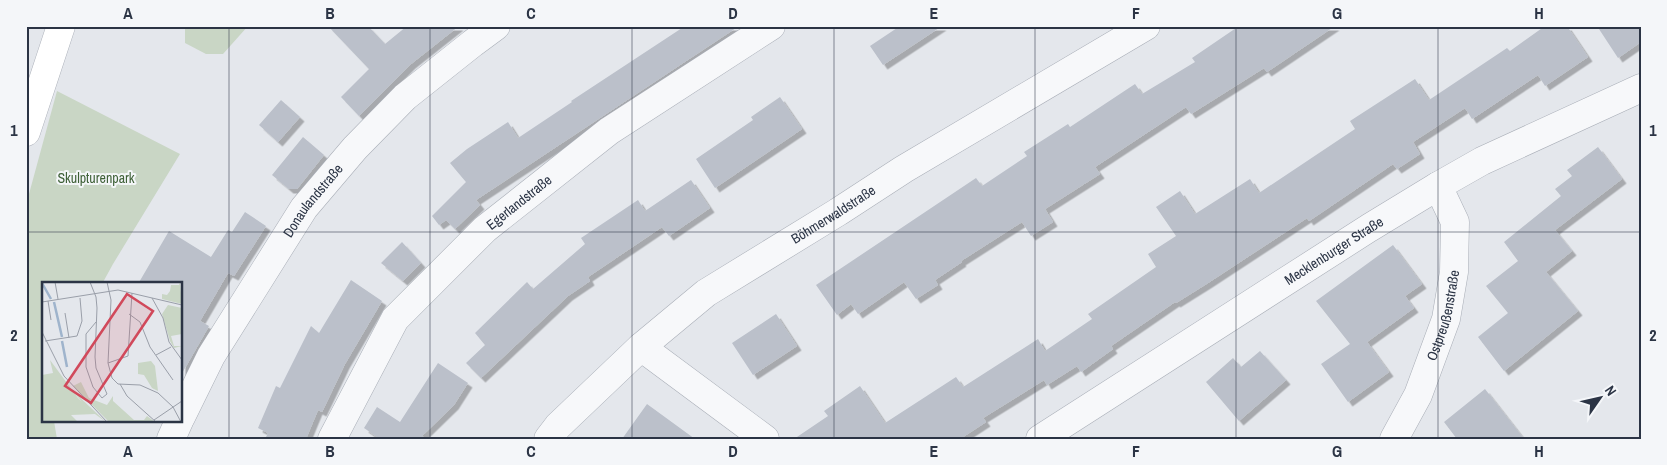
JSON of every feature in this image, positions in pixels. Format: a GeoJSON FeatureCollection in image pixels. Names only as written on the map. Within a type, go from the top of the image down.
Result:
{"type":"FeatureCollection","features":[{"type":"Feature","properties":{"kind":"main road"},"geometry":{"type":"LineString","coordinates":[[26,132],[60,26]]}},
{"type":"Feature","properties":{"kind":"street","name":"Donaulandstraße"},"geometry":{"type":"LineString","coordinates":[[182,415],[211,356],[304,208],[355,148],[405,97],[496,26]]}},
{"type":"Feature","properties":{"kind":"street","name":"Egerlandstraße"},"geometry":{"type":"LineString","coordinates":[[332,439],[395,319],[485,229],[609,131],[770,26]]}},
{"type":"Feature","properties":{"kind":"street","name":"Böhmerwaldstraße"},"geometry":{"type":"LineString","coordinates":[[548,439],[558,426],[641,347],[706,293],[904,169],[1146,26]]}},
{"type":"Feature","properties":{"kind":"street","name":"Mecklenburger Straße"},"geometry":{"type":"LineString","coordinates":[[1040,439],[1368,228],[1438,186],[1482,161],[1641,88]]}},
{"type":"Feature","properties":{"kind":"street","name":"Ostpreußenstraße"},"geometry":{"type":"LineString","coordinates":[[1394,439],[1418,395],[1446,319],[1454,272],[1455,222],[1438,186]]}},
{"type":"Feature","properties":{"kind":"street"},"geometry":{"type":"LineString","coordinates":[[641,347],[765,439]]}},
{"type":"Feature","properties":{"kind":"street"},"geometry":{"type":"LineString","coordinates":[[171,439],[179,422]]}},
{"type":"Feature","properties":{"kind":"green space"},"geometry":{"type":"Polygon","coordinates":[[[185,26],[248,26],[223,54],[206,54],[185,43],[185,26]]]}},
{"type":"Feature","properties":{"kind":"green space","name":"Skulpturenpark"},"geometry":{"type":"Polygon","coordinates":[[[57,91],[180,154],[103,282],[42,282],[42,422],[54,422],[57,439],[26,439],[26,205],[57,91]]]}},
{"type":"Feature","properties":{"kind":"building"},"geometry":{"type":"Polygon","coordinates":[[[328,26],[368,26],[385,44],[407,26],[459,26],[411,64],[359,116],[341,97],[369,69],[328,26]]]}},
{"type":"Feature","properties":{"kind":"building"},"geometry":{"type":"Polygon","coordinates":[[[685,26],[739,26],[476,200],[480,205],[455,229],[446,220],[439,225],[432,216],[466,182],[450,163],[467,149],[508,122],[518,138],[685,26]]]}},
{"type":"Feature","properties":{"kind":"building"},"geometry":{"type":"Polygon","coordinates":[[[900,26],[942,26],[883,65],[870,46],[900,26]]]}},
{"type":"Feature","properties":{"kind":"building"},"geometry":{"type":"Polygon","coordinates":[[[1239,26],[1335,26],[1267,72],[1264,68],[1191,114],[1186,107],[1095,167],[1100,174],[1045,209],[1053,222],[1031,236],[1022,222],[961,261],[935,280],[938,285],[916,299],[904,282],[858,314],[851,304],[837,315],[816,285],[976,178],[982,186],[1027,156],[1024,152],[1068,124],[1070,127],[1135,84],[1142,94],[1195,62],[1192,58],[1239,26]]]}},
{"type":"Feature","properties":{"kind":"building"},"geometry":{"type":"Polygon","coordinates":[[[1545,26],[1567,26],[1588,57],[1545,86],[1538,75],[1472,119],[1465,108],[1413,142],[1420,154],[1397,169],[1393,164],[1309,221],[1307,218],[1208,283],[1175,302],[1111,346],[1113,349],[1081,372],[1077,366],[1047,385],[1044,380],[983,418],[986,422],[960,439],[794,439],[828,416],[824,411],[860,386],[885,423],[956,377],[963,387],[1038,339],[1045,351],[1092,319],[1088,314],[1156,267],[1148,254],[1176,236],[1156,207],[1180,191],[1195,214],[1250,179],[1259,193],[1355,129],[1350,121],[1415,79],[1429,100],[1507,48],[1510,51],[1545,26]]]}},
{"type":"Feature","properties":{"kind":"building"},"geometry":{"type":"Polygon","coordinates":[[[1597,26],[1641,26],[1641,42],[1618,58],[1597,26]]]}},
{"type":"Feature","properties":{"kind":"building"},"geometry":{"type":"Polygon","coordinates":[[[780,97],[802,129],[715,188],[696,159],[753,120],[751,117],[780,97]]]}},
{"type":"Feature","properties":{"kind":"building"},"geometry":{"type":"Polygon","coordinates":[[[281,100],[300,117],[278,142],[259,125],[281,100]]]}},
{"type":"Feature","properties":{"kind":"building"},"geometry":{"type":"Polygon","coordinates":[[[303,137],[324,155],[297,189],[289,189],[272,175],[303,137]]]}},
{"type":"Feature","properties":{"kind":"building"},"geometry":{"type":"Polygon","coordinates":[[[1598,147],[1622,179],[1555,230],[1572,251],[1546,272],[1578,311],[1504,371],[1478,337],[1508,313],[1486,286],[1518,261],[1504,242],[1561,196],[1555,189],[1572,176],[1567,170],[1598,147]]]}},
{"type":"Feature","properties":{"kind":"building"},"geometry":{"type":"Polygon","coordinates":[[[691,180],[710,208],[669,236],[662,227],[588,277],[590,281],[568,296],[481,378],[466,363],[485,345],[475,333],[527,282],[533,289],[585,244],[581,238],[638,200],[645,211],[691,180]]]}},
{"type":"Feature","properties":{"kind":"building"},"geometry":{"type":"Polygon","coordinates":[[[245,212],[266,226],[234,276],[228,273],[200,321],[209,326],[182,373],[182,282],[139,282],[169,231],[211,257],[228,230],[232,232],[245,212]]]}},
{"type":"Feature","properties":{"kind":"building"},"geometry":{"type":"Polygon","coordinates":[[[402,242],[421,263],[403,281],[381,263],[402,242]]]}},
{"type":"Feature","properties":{"kind":"building"},"geometry":{"type":"Polygon","coordinates":[[[1393,245],[1422,284],[1405,296],[1414,308],[1367,342],[1389,372],[1348,402],[1321,364],[1350,344],[1316,301],[1393,245]]]}},
{"type":"Feature","properties":{"kind":"building"},"geometry":{"type":"Polygon","coordinates":[[[351,280],[382,301],[345,364],[322,412],[318,410],[306,439],[265,439],[268,433],[258,428],[276,386],[280,388],[311,326],[319,333],[351,280]]]}},
{"type":"Feature","properties":{"kind":"building"},"geometry":{"type":"Polygon","coordinates":[[[776,314],[797,346],[753,375],[732,343],[776,314]]]}},
{"type":"Feature","properties":{"kind":"building"},"geometry":{"type":"Polygon","coordinates":[[[1260,351],[1286,380],[1239,421],[1206,382],[1233,358],[1241,367],[1260,351]]]}},
{"type":"Feature","properties":{"kind":"building"},"geometry":{"type":"Polygon","coordinates":[[[438,363],[468,383],[454,405],[422,436],[426,439],[380,439],[364,428],[377,407],[400,422],[438,363]]]}},
{"type":"Feature","properties":{"kind":"building"},"geometry":{"type":"Polygon","coordinates":[[[1485,389],[1524,439],[1457,439],[1444,422],[1485,389]]]}},
{"type":"Feature","properties":{"kind":"building"},"geometry":{"type":"Polygon","coordinates":[[[647,404],[695,439],[622,439],[647,404]]]}}]}
